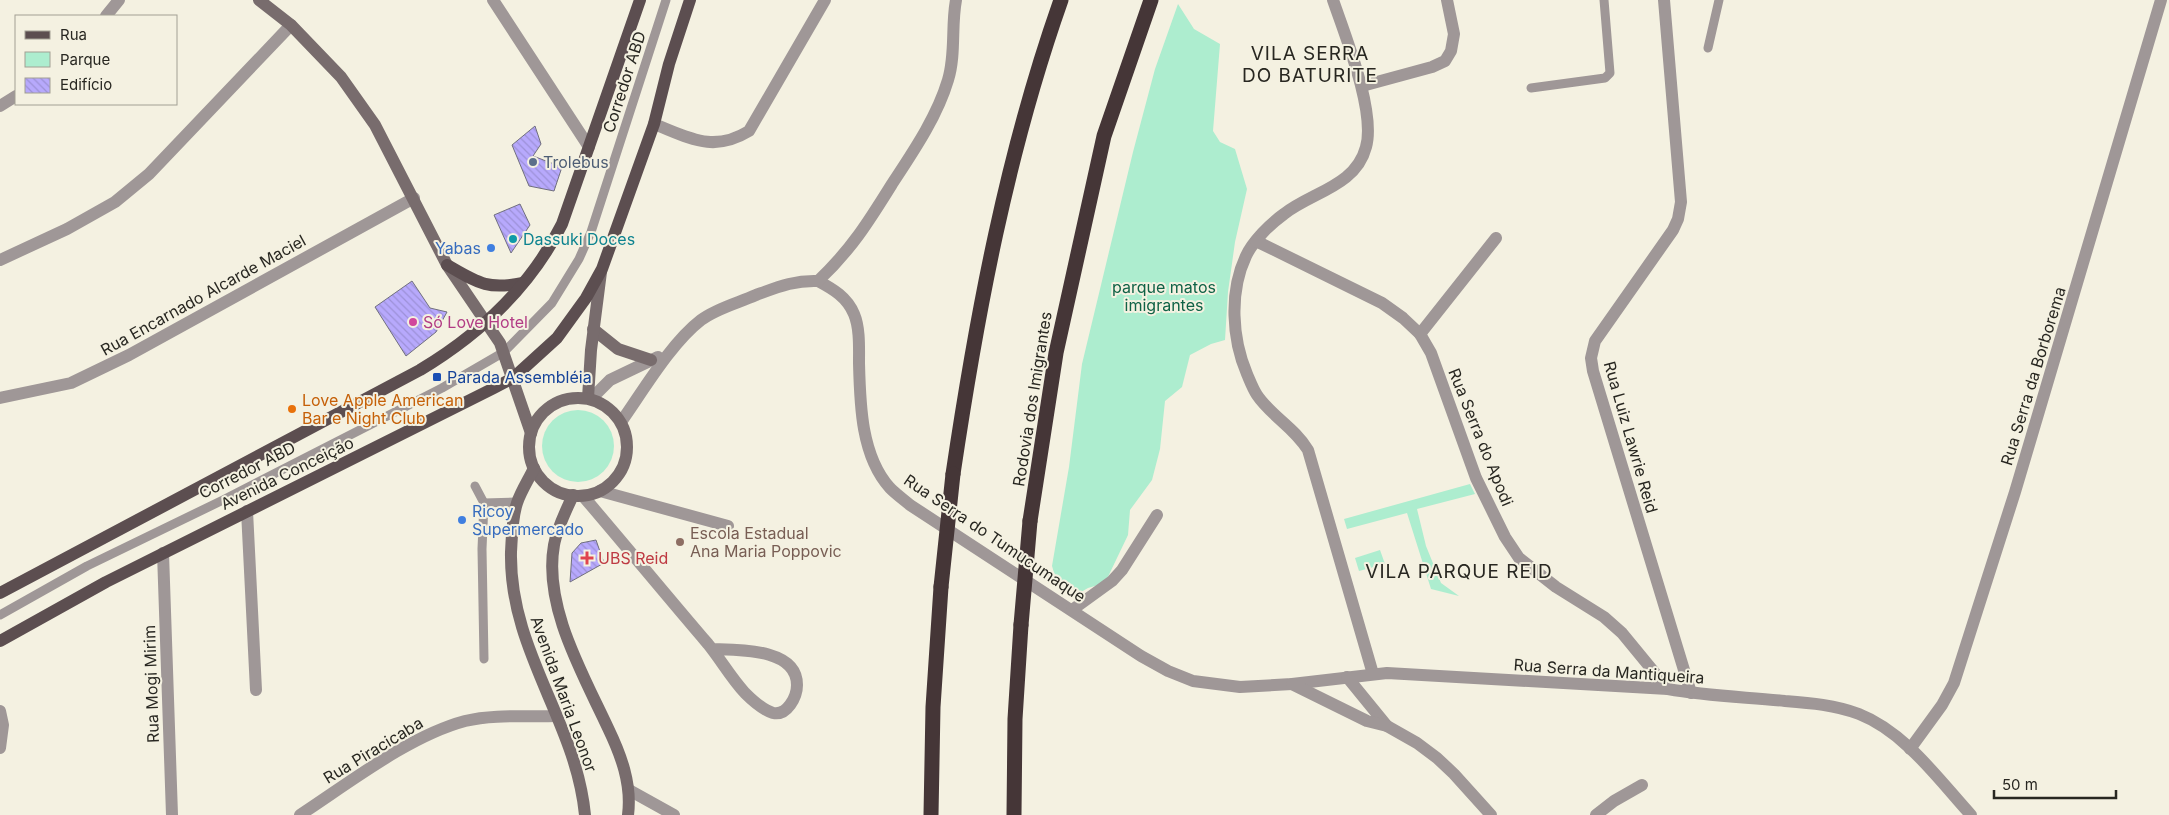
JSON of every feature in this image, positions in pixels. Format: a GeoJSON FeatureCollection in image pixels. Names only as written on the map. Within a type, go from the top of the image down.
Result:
{"type":"FeatureCollection","features":[{"type":"Feature","properties":{"kind":"highway"},"geometry":{"type":"LineString","coordinates":[[931,815],[933,707],[941,587],[953,474],[970,359],[1001,212],[1045,49],[1061,0]]}},
{"type":"Feature","properties":{"kind":"highway","name":"Rodovia dos Imigrantes"},"geometry":{"type":"LineString","coordinates":[[1014,815],[1015,719],[1020,625],[1030,521],[1056,354],[1104,136],[1151,0]]}},
{"type":"Feature","properties":{"kind":"main road","name":"Avenida Conceição"},"geometry":{"type":"LineString","coordinates":[[0,593],[420,370],[453,350],[487,323],[523,283],[553,242],[562,224],[640,0]]}},
{"type":"Feature","properties":{"kind":"main road","name":"Avenida Conceição"},"geometry":{"type":"LineString","coordinates":[[0,641],[106,582],[513,378],[541,354],[572,320],[602,269],[654,124],[669,64],[690,0]]}},
{"type":"Feature","properties":{"kind":"main road"},"geometry":{"type":"LineString","coordinates":[[447,265],[477,282],[491,287],[504,287],[523,283]]}},
{"type":"Feature","properties":{"kind":"street"},"geometry":{"type":"LineString","coordinates":[[107,15],[119,0]]}},
{"type":"Feature","properties":{"kind":"street"},"geometry":{"type":"LineString","coordinates":[[259,0],[291,24],[347,85],[375,125],[447,265],[487,323],[504,352],[521,408],[531,433]]}},
{"type":"Feature","properties":{"kind":"street"},"geometry":{"type":"LineString","coordinates":[[493,0],[589,146]]}},
{"type":"Feature","properties":{"kind":"street"},"geometry":{"type":"LineString","coordinates":[[654,124],[695,140],[719,143],[734,140],[750,131],[825,0]]}},
{"type":"Feature","properties":{"kind":"street"},"geometry":{"type":"LineString","coordinates":[[620,422],[691,329],[715,311],[788,283],[801,280],[818,281],[841,260],[868,225],[913,154],[948,80],[954,44],[953,16],[956,0]]}},
{"type":"Feature","properties":{"kind":"street"},"geometry":{"type":"LineString","coordinates":[[1333,0],[1362,86],[1367,126],[1367,145],[1363,156],[1353,170],[1332,188],[1284,214],[1256,241],[1246,256],[1237,281],[1234,307],[1237,340],[1246,372],[1257,395],[1300,437],[1308,450],[1373,674]]}},
{"type":"Feature","properties":{"kind":"street"},"geometry":{"type":"LineString","coordinates":[[1362,86],[1432,67],[1445,61],[1451,51],[1454,34],[1448,0]]}},
{"type":"Feature","properties":{"kind":"street","name":"Rua Luiz Lawrie Reid"},"geometry":{"type":"LineString","coordinates":[[1664,0],[1681,202],[1678,219],[1662,247],[1595,340],[1591,358],[1593,371],[1691,693]]}},
{"type":"Feature","properties":{"kind":"street","name":"Rua Serra da Borborema"},"geometry":{"type":"LineString","coordinates":[[1910,749],[1942,705],[1954,683],[2015,492],[2161,0]]}},
{"type":"Feature","properties":{"kind":"street"},"geometry":{"type":"LineString","coordinates":[[0,260],[67,229],[114,202],[149,174],[291,24]]}},
{"type":"Feature","properties":{"kind":"street"},"geometry":{"type":"LineString","coordinates":[[0,106],[15,97]]}},
{"type":"Feature","properties":{"kind":"street","name":"Rua Encarnado Alcarde Maciel"},"geometry":{"type":"LineString","coordinates":[[0,398],[72,383],[121,359],[414,198]]}},
{"type":"Feature","properties":{"kind":"street"},"geometry":{"type":"LineString","coordinates":[[1420,334],[1496,238]]}},
{"type":"Feature","properties":{"kind":"street","name":"Rua Serra do Apodi"},"geometry":{"type":"LineString","coordinates":[[1256,241],[1382,304],[1403,318],[1420,334],[1431,354],[1476,478],[1505,537],[1519,558],[1556,587],[1604,617],[1622,633],[1668,689]]}},
{"type":"Feature","properties":{"kind":"street"},"geometry":{"type":"LineString","coordinates":[[589,399],[594,329],[602,269]]}},
{"type":"Feature","properties":{"kind":"street","name":"Rua Serra do Tumucumaque"},"geometry":{"type":"LineString","coordinates":[[818,281],[839,292],[854,314],[859,342],[860,405],[866,433],[879,471],[890,487],[910,505],[1141,656],[1168,671],[1193,681],[1240,687],[1292,684]]}},
{"type":"Feature","properties":{"kind":"street"},"geometry":{"type":"LineString","coordinates":[[594,329],[618,349],[651,360]]}},
{"type":"Feature","properties":{"kind":"street"},"geometry":{"type":"LineString","coordinates":[[589,399],[610,380],[672,352]]}},
{"type":"Feature","properties":{"kind":"street"},"geometry":{"type":"LineString","coordinates":[[574,398],[589,399],[602,404],[620,422],[627,446],[626,458],[614,480],[600,491],[578,496],[558,491],[544,482],[534,468],[530,457],[531,433],[537,419],[553,405],[574,398]]}},
{"type":"Feature","properties":{"kind":"street","name":"Avenida Maria Leonor"},"geometry":{"type":"LineString","coordinates":[[534,468],[517,502],[512,542],[512,586],[517,614],[528,649],[556,716],[579,780],[585,815]]}},
{"type":"Feature","properties":{"kind":"street"},"geometry":{"type":"LineString","coordinates":[[600,491],[728,526]]}},
{"type":"Feature","properties":{"kind":"street"},"geometry":{"type":"LineString","coordinates":[[578,496],[712,649],[746,693],[762,707],[773,713],[781,712],[789,706],[795,697],[797,677],[784,660],[740,650],[712,649]]}},
{"type":"Feature","properties":{"kind":"street","name":"Avenida Maria Leonor"},"geometry":{"type":"LineString","coordinates":[[578,496],[554,543],[552,560],[553,591],[565,632],[623,764],[629,790],[628,815]]}},
{"type":"Feature","properties":{"kind":"street"},"geometry":{"type":"LineString","coordinates":[[247,511],[256,690]]}},
{"type":"Feature","properties":{"kind":"street"},"geometry":{"type":"LineString","coordinates":[[1072,610],[1112,581],[1122,570],[1157,515]]}},
{"type":"Feature","properties":{"kind":"street","name":"Rua Mogi Mirim"},"geometry":{"type":"LineString","coordinates":[[163,553],[172,815]]}},
{"type":"Feature","properties":{"kind":"street","name":"Rua Serra da Mantiqueira"},"geometry":{"type":"LineString","coordinates":[[1292,684],[1387,673],[1668,689],[1691,693],[1828,704],[1861,714],[1888,731],[1910,749],[1971,815]]}},
{"type":"Feature","properties":{"kind":"street"},"geometry":{"type":"LineString","coordinates":[[1347,677],[1387,726],[1437,758],[1491,815]]}},
{"type":"Feature","properties":{"kind":"street"},"geometry":{"type":"LineString","coordinates":[[1292,684],[1367,721],[1387,726]]}},
{"type":"Feature","properties":{"kind":"street"},"geometry":{"type":"LineString","coordinates":[[0,711],[2,725],[0,748]]}},
{"type":"Feature","properties":{"kind":"street","name":"Rua Piracicaba"},"geometry":{"type":"LineString","coordinates":[[300,815],[396,752],[438,730],[467,721],[556,716]]}},
{"type":"Feature","properties":{"kind":"street"},"geometry":{"type":"LineString","coordinates":[[1596,815],[1614,801],[1642,785]]}},
{"type":"Feature","properties":{"kind":"street"},"geometry":{"type":"LineString","coordinates":[[629,790],[674,815]]}},
{"type":"Feature","properties":{"kind":"lane","name":"Corredor ABD"},"geometry":{"type":"LineString","coordinates":[[0,615],[87,566],[232,496],[442,388],[504,352],[552,303],[579,259],[590,232],[666,0]]}},
{"type":"Feature","properties":{"kind":"lane"},"geometry":{"type":"LineString","coordinates":[[1530,88],[1605,78],[1610,73],[1604,0]]}},
{"type":"Feature","properties":{"kind":"lane"},"geometry":{"type":"LineString","coordinates":[[1708,48],[1719,0]]}},
{"type":"Feature","properties":{"kind":"lane"},"geometry":{"type":"LineString","coordinates":[[475,486],[484,503],[482,549],[484,659]]}},
{"type":"Feature","properties":{"kind":"lane"},"geometry":{"type":"LineString","coordinates":[[484,503],[517,502]]}},
{"type":"Feature","properties":{"kind":"green space","name":"parque matos imigrantes"},"geometry":{"type":"Polygon","coordinates":[[[1178,4],[1194,29],[1220,44],[1213,131],[1220,142],[1235,149],[1247,189],[1235,242],[1228,292],[1225,340],[1211,344],[1190,355],[1182,387],[1165,401],[1160,449],[1152,480],[1130,510],[1128,535],[1105,583],[1081,592],[1055,576],[1052,566],[1069,467],[1082,364],[1155,69],[1178,4]]]}},
{"type":"Feature","properties":{"kind":"green space"},"geometry":{"type":"Polygon","coordinates":[[[578,410],[598,416],[608,426],[614,446],[608,466],[598,476],[578,482],[558,476],[548,466],[542,446],[548,426],[558,416],[578,410]]]}},
{"type":"Feature","properties":{"kind":"green space"},"geometry":{"type":"Polygon","coordinates":[[[1470,484],[1475,494],[1417,509],[1426,546],[1441,583],[1459,596],[1431,589],[1407,513],[1347,529],[1344,519],[1470,484]]]}},
{"type":"Feature","properties":{"kind":"green space"},"geometry":{"type":"Polygon","coordinates":[[[1380,550],[1385,564],[1359,571],[1355,558],[1380,550]]]}},
{"type":"Feature","properties":{"kind":"building","name":"Trolebus"},"geometry":{"type":"Polygon","coordinates":[[[535,126],[541,144],[533,156],[562,167],[554,191],[529,186],[512,145],[535,126]]]}},
{"type":"Feature","properties":{"kind":"building","name":"Dassuki Doces"},"geometry":{"type":"Polygon","coordinates":[[[520,204],[530,225],[511,253],[494,215],[520,204]]]}},
{"type":"Feature","properties":{"kind":"building","name":"Só Love Hotel"},"geometry":{"type":"Polygon","coordinates":[[[412,281],[430,308],[447,312],[436,332],[406,356],[375,307],[412,281]]]}},
{"type":"Feature","properties":{"kind":"building","name":"UBS Reid"},"geometry":{"type":"Polygon","coordinates":[[[596,540],[604,563],[570,582],[572,553],[581,543],[596,540]]]}},
{"type":"Feature","properties":{"kind":"place","name":"Trolebus"},"geometry":{"type":"Point","coordinates":[533,162]}},
{"type":"Feature","properties":{"kind":"place","name":"Dassuki Doces"},"geometry":{"type":"Point","coordinates":[513,239]}},
{"type":"Feature","properties":{"kind":"place","name":"Yabas"},"geometry":{"type":"Point","coordinates":[491,248]}},
{"type":"Feature","properties":{"kind":"place","name":"Só Love Hotel"},"geometry":{"type":"Point","coordinates":[413,322]}},
{"type":"Feature","properties":{"kind":"place","name":"Parada Assembléia"},"geometry":{"type":"Point","coordinates":[437,377]}},
{"type":"Feature","properties":{"kind":"place","name":"Love Apple American Bar e Night Club"},"geometry":{"type":"Point","coordinates":[292,409]}},
{"type":"Feature","properties":{"kind":"place","name":"Ricoy Supermercado"},"geometry":{"type":"Point","coordinates":[462,520]}},
{"type":"Feature","properties":{"kind":"place","name":"Escola Estadual Ana Maria Poppovic"},"geometry":{"type":"Point","coordinates":[680,542]}},
{"type":"Feature","properties":{"kind":"place","name":"UBS Reid"},"geometry":{"type":"Point","coordinates":[587,558]}},
{"type":"Feature","properties":{"kind":"district","name":"VILA SERRA DO BATURITE"},"geometry":{"type":"Point","coordinates":[1310,64]}},
{"type":"Feature","properties":{"kind":"district","name":"VILA PARQUE REID"},"geometry":{"type":"Point","coordinates":[1459,571]}}]}
